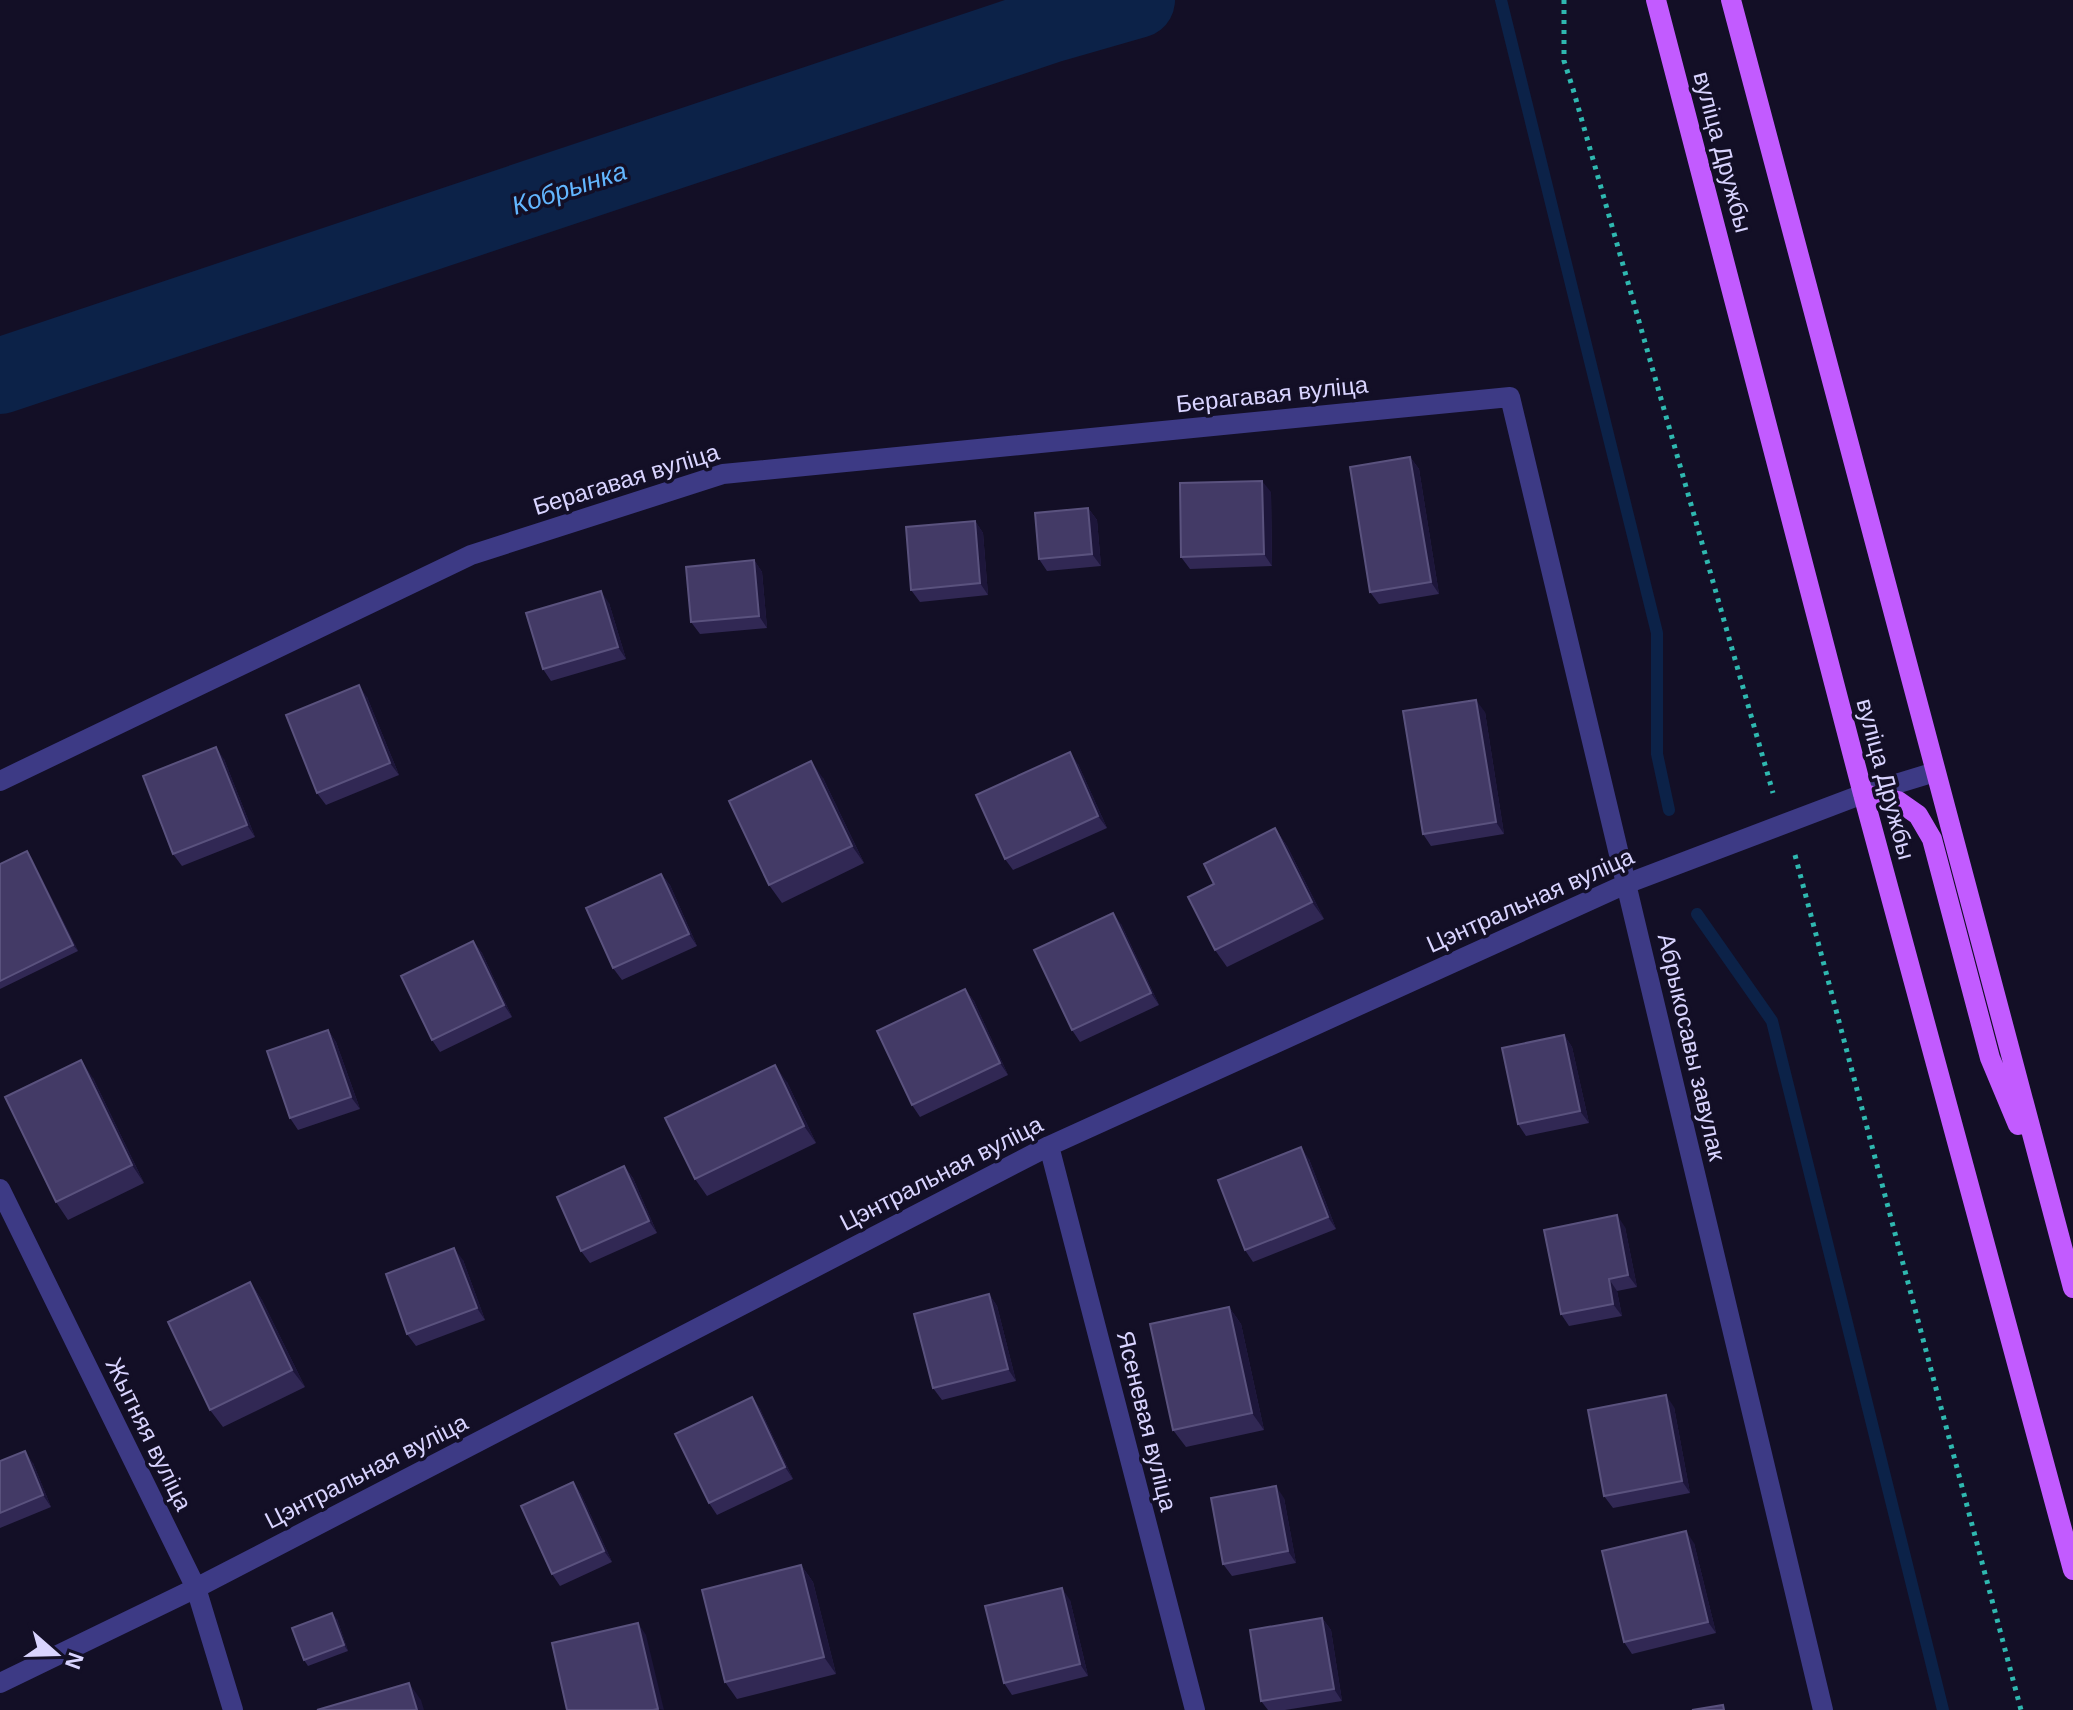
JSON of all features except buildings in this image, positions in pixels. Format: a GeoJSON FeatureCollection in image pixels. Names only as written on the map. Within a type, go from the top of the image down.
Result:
{"type":"FeatureCollection","features":[{"type":"Feature","properties":{"kind":"main road","name":"вуліца Дружбы"},"geometry":{"type":"LineString","coordinates":[[1656,0],[1863,794],[2073,1570]]}},
{"type":"Feature","properties":{"kind":"main road","name":"вуліца Дружбы"},"geometry":{"type":"LineString","coordinates":[[1731,0],[2073,1288]]}},
{"type":"Feature","properties":{"kind":"main road"},"geometry":{"type":"LineString","coordinates":[[1863,794],[1898,801],[1918,815],[1932,839],[1990,1058],[2048,1195]]}},
{"type":"Feature","properties":{"kind":"street","name":"Берагавая вуліца"},"geometry":{"type":"LineString","coordinates":[[0,781],[471,555],[723,474],[1510,397]]}},
{"type":"Feature","properties":{"kind":"street","name":"Абрыкосавы завулак"},"geometry":{"type":"LineString","coordinates":[[1510,397],[1823,1710]]}},
{"type":"Feature","properties":{"kind":"street","name":"Цэнтральная вуліца"},"geometry":{"type":"LineString","coordinates":[[0,1683],[196,1588],[1049,1146],[1626,884],[1863,794],[1935,772]]}},
{"type":"Feature","properties":{"kind":"street","name":"Ясеневая вуліца"},"geometry":{"type":"LineString","coordinates":[[1049,1146],[1195,1710]]}},
{"type":"Feature","properties":{"kind":"street","name":"Жытняя вуліца"},"geometry":{"type":"LineString","coordinates":[[0,1189],[196,1588],[233,1710]]}},
{"type":"Feature","properties":{"kind":"path"},"geometry":{"type":"LineString","coordinates":[[1564,0],[1564,61],[1773,793]]}},
{"type":"Feature","properties":{"kind":"path"},"geometry":{"type":"LineString","coordinates":[[1795,855],[2021,1710]]}},
{"type":"Feature","properties":{"kind":"waterway","name":"Кобрынка"},"geometry":{"type":"LineString","coordinates":[[0,376],[1050,25],[1137,0]]}},
{"type":"Feature","properties":{"kind":"waterway"},"geometry":{"type":"LineString","coordinates":[[1501,0],[1657,633],[1657,754],[1669,810]]}},
{"type":"Feature","properties":{"kind":"waterway"},"geometry":{"type":"LineString","coordinates":[[1697,914],[1772,1021],[1943,1710]]}}]}
